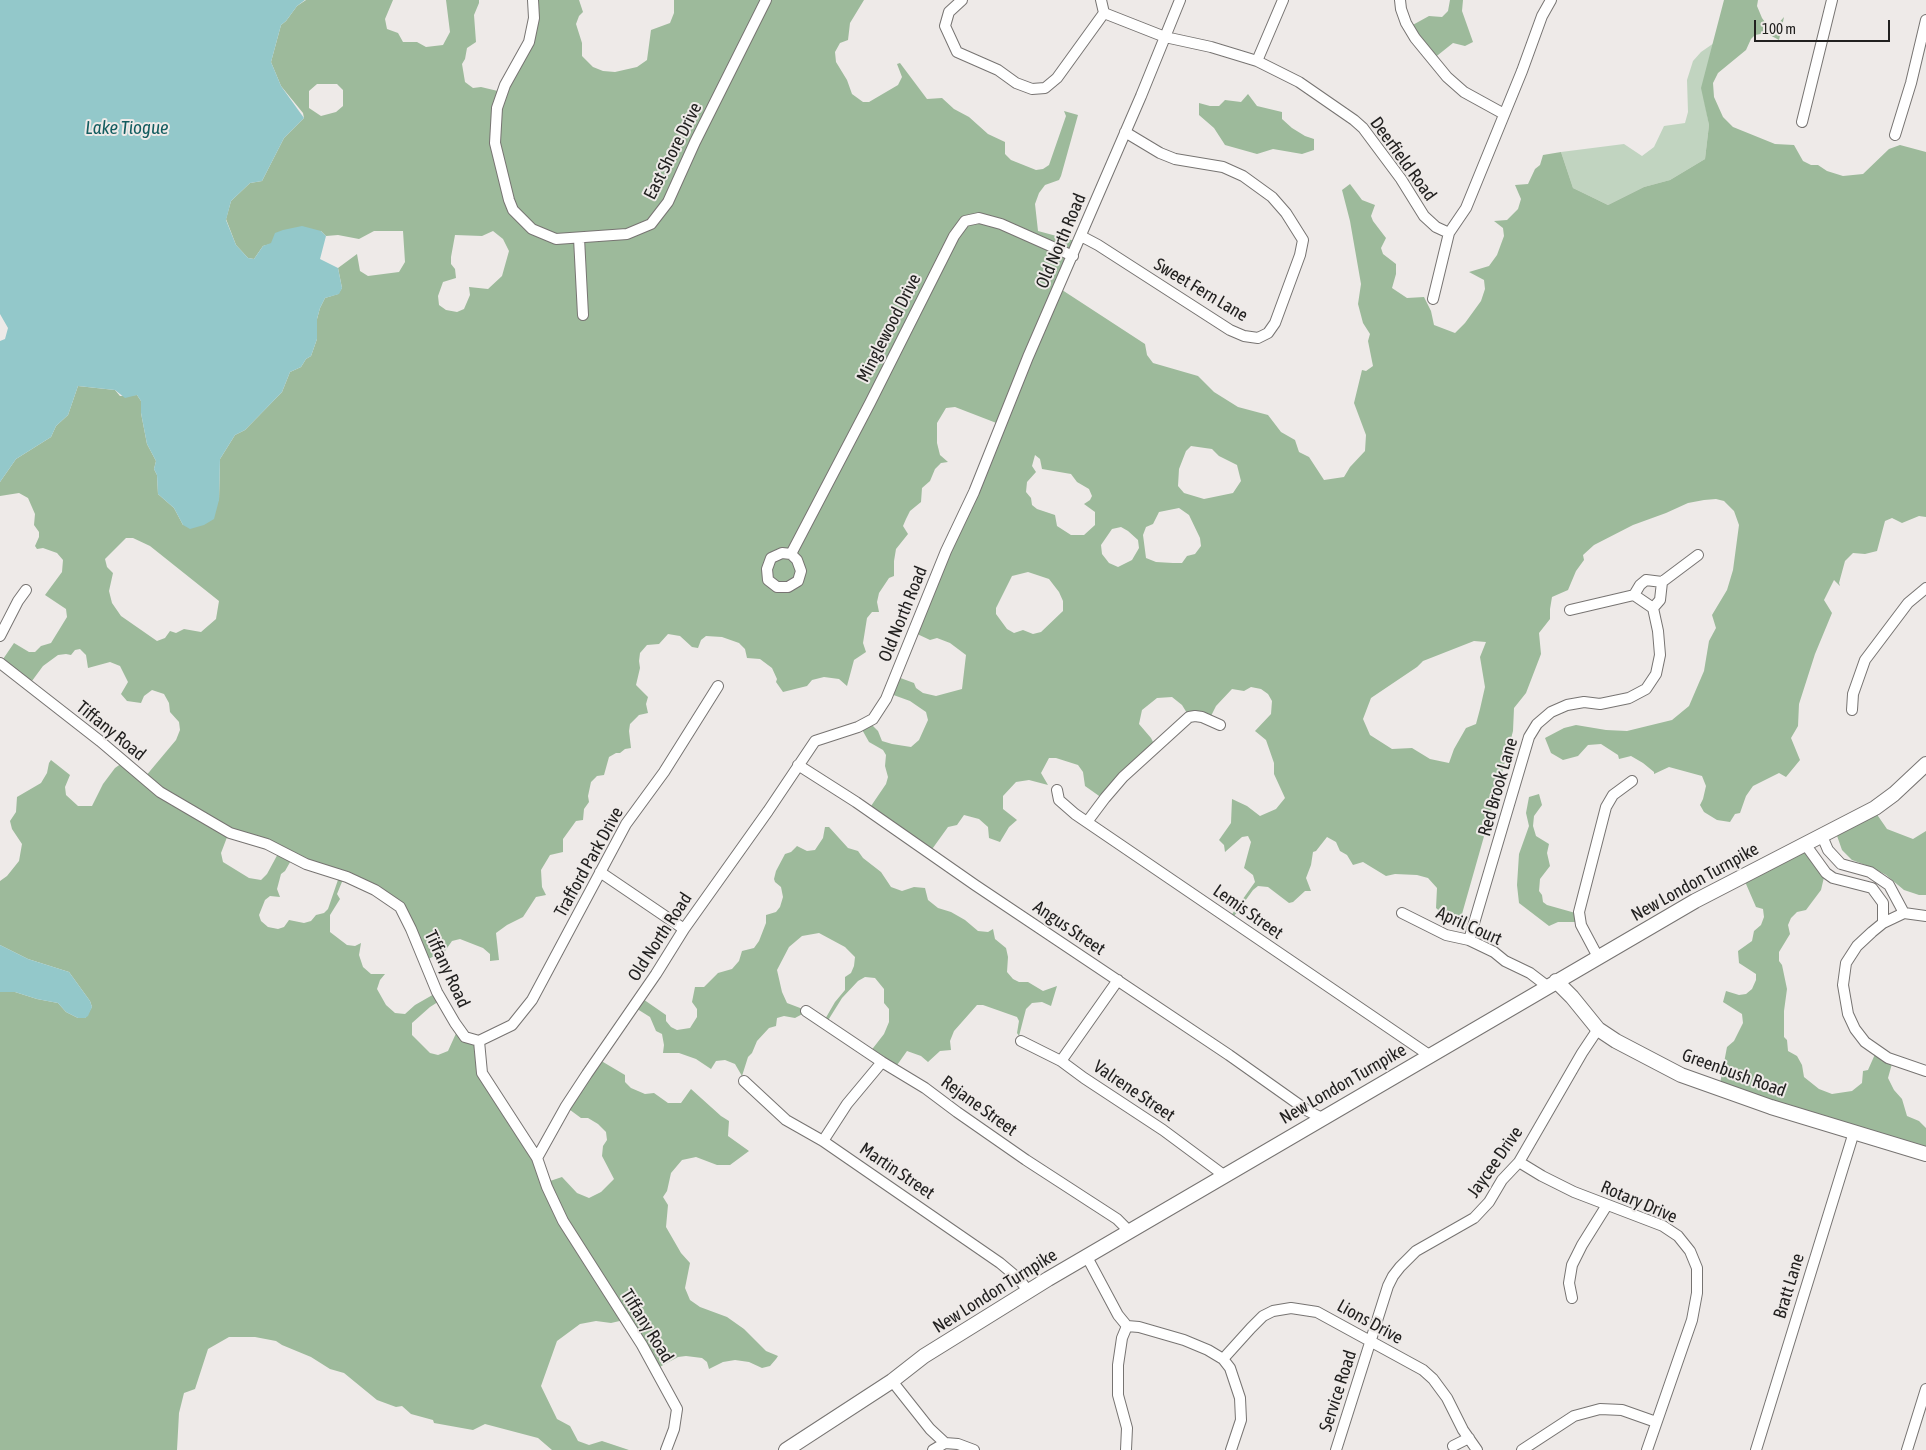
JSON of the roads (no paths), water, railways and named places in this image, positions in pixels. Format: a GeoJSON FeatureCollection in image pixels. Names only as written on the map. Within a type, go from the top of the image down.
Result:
{"type":"FeatureCollection","features":[{"type":"Feature","properties":{"kind":"main road","name":"New London Turnpike"},"geometry":{"type":"LineString","coordinates":[[786,1450],[892,1381],[924,1356],[1087,1256],[1695,901],[1822,836],[1879,804],[1894,794],[1926,764]]}},
{"type":"Feature","properties":{"kind":"main road","name":"Greenbush Road"},"geometry":{"type":"LineString","coordinates":[[1552,984],[1572,997],[1598,1029],[1616,1041],[1681,1075],[1771,1108],[1926,1154]]}},
{"type":"Feature","properties":{"kind":"street","name":"East Shore Drive"},"geometry":{"type":"LineString","coordinates":[[533,0],[534,18],[529,42],[505,85],[497,108],[494,143],[513,210],[532,230],[556,239],[627,234],[651,224],[668,202],[695,142],[766,0]]}},
{"type":"Feature","properties":{"kind":"street"},"geometry":{"type":"LineString","coordinates":[[962,0],[949,12],[945,26],[957,52],[998,70],[1016,83],[1032,89],[1045,88],[1057,78],[1104,14],[1101,0]]}},
{"type":"Feature","properties":{"kind":"street","name":"Old North Road"},"geometry":{"type":"LineString","coordinates":[[537,1158],[566,1106],[656,974],[684,929],[768,812],[815,741],[858,727],[873,719],[886,699],[917,618],[974,492],[1028,357],[1073,256],[1180,0]]}},
{"type":"Feature","properties":{"kind":"street"},"geometry":{"type":"LineString","coordinates":[[1257,61],[1283,0]]}},
{"type":"Feature","properties":{"kind":"street"},"geometry":{"type":"LineString","coordinates":[[1400,0],[1406,22],[1415,38],[1447,77],[1464,92],[1504,114]]}},
{"type":"Feature","properties":{"kind":"street"},"geometry":{"type":"LineString","coordinates":[[1433,299],[1449,233],[1466,208],[1542,16],[1551,0]]}},
{"type":"Feature","properties":{"kind":"street"},"geometry":{"type":"LineString","coordinates":[[1802,122],[1832,0]]}},
{"type":"Feature","properties":{"kind":"street","name":"Deerfield Road"},"geometry":{"type":"LineString","coordinates":[[1104,14],[1165,36],[1257,61],[1299,82],[1363,128],[1424,216],[1436,227],[1449,233]]}},
{"type":"Feature","properties":{"kind":"street"},"geometry":{"type":"LineString","coordinates":[[1895,135],[1911,83],[1926,20]]}},
{"type":"Feature","properties":{"kind":"street","name":"Sweet Fern Lane"},"geometry":{"type":"LineString","coordinates":[[1080,236],[1098,245],[1230,330],[1244,336],[1258,338],[1268,333],[1275,324],[1300,255],[1303,240],[1286,213],[1272,197],[1244,176],[1222,167],[1175,159],[1160,153],[1125,132]]}},
{"type":"Feature","properties":{"kind":"street","name":"Minglewood Drive"},"geometry":{"type":"LineString","coordinates":[[791,554],[954,236],[964,221],[979,218],[1001,224],[1073,256]]}},
{"type":"Feature","properties":{"kind":"street"},"geometry":{"type":"LineString","coordinates":[[579,238],[583,315]]}},
{"type":"Feature","properties":{"kind":"street"},"geometry":{"type":"LineString","coordinates":[[1570,610],[1634,594],[1646,580],[1662,582],[1698,556]]}},
{"type":"Feature","properties":{"kind":"street"},"geometry":{"type":"LineString","coordinates":[[1634,594],[1653,608],[1660,600],[1662,582]]}},
{"type":"Feature","properties":{"kind":"street"},"geometry":{"type":"LineString","coordinates":[[1852,710],[1853,694],[1858,674],[1865,660],[1908,603],[1926,588]]}},
{"type":"Feature","properties":{"kind":"street"},"geometry":{"type":"LineString","coordinates":[[0,636],[18,601],[26,590]]}},
{"type":"Feature","properties":{"kind":"street","name":"Red Brook Lane"},"geometry":{"type":"LineString","coordinates":[[1469,940],[1528,737],[1551,712],[1567,705],[1584,702],[1600,704],[1629,698],[1646,689],[1656,674],[1660,655],[1658,631],[1653,608]]}},
{"type":"Feature","properties":{"kind":"street","name":"Tiffany Road"},"geometry":{"type":"LineString","coordinates":[[0,664],[100,741],[160,792],[230,833],[267,844],[306,864],[347,877],[375,890],[400,907],[437,992],[455,1023],[465,1037],[479,1042],[482,1073],[537,1158],[547,1187],[563,1221],[642,1346],[678,1409],[674,1429],[666,1450]]}},
{"type":"Feature","properties":{"kind":"street","name":"Trafford Park Drive"},"geometry":{"type":"LineString","coordinates":[[479,1042],[512,1025],[532,1000],[626,824],[664,772],[718,686]]}},
{"type":"Feature","properties":{"kind":"street"},"geometry":{"type":"LineString","coordinates":[[1087,822],[1105,798],[1124,778],[1189,718],[1195,716],[1202,717],[1220,725]]}},
{"type":"Feature","properties":{"kind":"street","name":"Angus Street"},"geometry":{"type":"LineString","coordinates":[[798,766],[856,802],[1229,1054],[1308,1111],[1322,1118]]}},
{"type":"Feature","properties":{"kind":"street"},"geometry":{"type":"LineString","coordinates":[[1598,957],[1581,925],[1579,912],[1606,807],[1613,795],[1632,781]]}},
{"type":"Feature","properties":{"kind":"street","name":"Lemis Street"},"geometry":{"type":"LineString","coordinates":[[1057,790],[1059,800],[1087,822],[1429,1056]]}},
{"type":"Feature","properties":{"kind":"street"},"geometry":{"type":"LineString","coordinates":[[1822,836],[1828,850],[1841,864],[1877,876],[1889,885],[1904,913]]}},
{"type":"Feature","properties":{"kind":"street"},"geometry":{"type":"LineString","coordinates":[[1805,844],[1826,873],[1833,878],[1872,888],[1883,904],[1883,923]]}},
{"type":"Feature","properties":{"kind":"street"},"geometry":{"type":"LineString","coordinates":[[600,872],[684,929]]}},
{"type":"Feature","properties":{"kind":"street","name":"April Court"},"geometry":{"type":"LineString","coordinates":[[1402,913],[1446,935],[1469,940],[1494,952],[1505,961],[1552,984]]}},
{"type":"Feature","properties":{"kind":"street"},"geometry":{"type":"LineString","coordinates":[[1926,916],[1904,913],[1883,923],[1857,946],[1846,963],[1843,985],[1848,1014],[1858,1034],[1888,1058],[1926,1071]]}},
{"type":"Feature","properties":{"kind":"street"},"geometry":{"type":"LineString","coordinates":[[1061,1061],[1118,980]]}},
{"type":"Feature","properties":{"kind":"street","name":"Rejane Street"},"geometry":{"type":"LineString","coordinates":[[806,1011],[882,1062],[925,1088],[1026,1160],[1117,1219],[1130,1232]]}},
{"type":"Feature","properties":{"kind":"street","name":"Jaycee Drive"},"geometry":{"type":"LineString","coordinates":[[1371,1342],[1388,1286],[1400,1267],[1416,1252],[1474,1218],[1489,1202],[1502,1180],[1519,1162],[1598,1029]]}},
{"type":"Feature","properties":{"kind":"street","name":"Valrene Street"},"geometry":{"type":"LineString","coordinates":[[1021,1041],[1061,1061],[1163,1130],[1225,1176]]}},
{"type":"Feature","properties":{"kind":"street"},"geometry":{"type":"LineString","coordinates":[[823,1141],[847,1104],[882,1062]]}},
{"type":"Feature","properties":{"kind":"street","name":"Martin Street"},"geometry":{"type":"LineString","coordinates":[[744,1081],[786,1120],[823,1141],[1000,1263],[1019,1279],[1029,1292]]}},
{"type":"Feature","properties":{"kind":"street","name":"Bratt Lane"},"geometry":{"type":"LineString","coordinates":[[1756,1450],[1854,1132]]}},
{"type":"Feature","properties":{"kind":"street","name":"Rotary Drive"},"geometry":{"type":"LineString","coordinates":[[1519,1162],[1574,1192],[1662,1226],[1678,1236],[1690,1251],[1697,1268],[1697,1293],[1692,1320],[1647,1450]]}},
{"type":"Feature","properties":{"kind":"street"},"geometry":{"type":"LineString","coordinates":[[1572,1298],[1569,1283],[1572,1265],[1607,1205]]}},
{"type":"Feature","properties":{"kind":"street"},"geometry":{"type":"LineString","coordinates":[[1087,1256],[1118,1315],[1127,1326],[1139,1327],[1184,1340],[1208,1350],[1223,1359],[1230,1368],[1240,1398],[1241,1420],[1231,1450]]}},
{"type":"Feature","properties":{"kind":"street","name":"Lions Drive"},"geometry":{"type":"LineString","coordinates":[[1223,1359],[1263,1316],[1282,1309],[1317,1312],[1423,1370],[1433,1379],[1447,1398],[1477,1450]]}},
{"type":"Feature","properties":{"kind":"street"},"geometry":{"type":"LineString","coordinates":[[1126,1450],[1127,1428],[1118,1395],[1118,1365],[1122,1338],[1127,1326]]}},
{"type":"Feature","properties":{"kind":"street","name":"Service Road"},"geometry":{"type":"LineString","coordinates":[[1336,1450],[1371,1342]]}},
{"type":"Feature","properties":{"kind":"street"},"geometry":{"type":"LineString","coordinates":[[892,1381],[930,1429],[945,1442],[958,1444],[974,1450]]}},
{"type":"Feature","properties":{"kind":"street"},"geometry":{"type":"LineString","coordinates":[[1906,1450],[1926,1389]]}},
{"type":"Feature","properties":{"kind":"street"},"geometry":{"type":"LineString","coordinates":[[1522,1450],[1574,1416],[1600,1408],[1622,1410],[1656,1422]]}},
{"type":"Feature","properties":{"kind":"street"},"geometry":{"type":"LineString","coordinates":[[1453,1446],[1469,1438]]}},
{"type":"Feature","properties":{"kind":"street"},"geometry":{"type":"LineString","coordinates":[[933,1450],[945,1442]]}},
{"type":"Feature","properties":{"kind":"water","name":"Lake Tiogue"},"geometry":{"type":"Polygon","coordinates":[[[0,0],[305,0],[297,6],[281,25],[271,62],[281,86],[304,118],[284,138],[262,181],[250,183],[231,201],[226,220],[236,245],[248,258],[254,259],[263,246],[271,243],[275,233],[302,226],[321,231],[326,236],[320,259],[338,268],[342,288],[339,294],[325,298],[320,308],[317,319],[317,339],[311,356],[306,359],[301,367],[290,372],[282,392],[245,430],[235,435],[220,459],[219,500],[214,519],[204,525],[190,529],[183,525],[174,508],[158,494],[157,475],[154,469],[156,461],[147,444],[141,413],[141,401],[137,395],[125,398],[115,390],[78,386],[68,415],[56,426],[51,437],[16,459],[0,482],[0,341],[5,339],[8,328],[0,314],[0,0]]]}},
{"type":"Feature","properties":{"kind":"water"},"geometry":{"type":"Polygon","coordinates":[[[0,945],[28,959],[69,972],[90,1001],[92,1007],[88,1016],[78,1018],[66,1012],[58,1003],[15,992],[0,992],[0,945]]]}}]}
